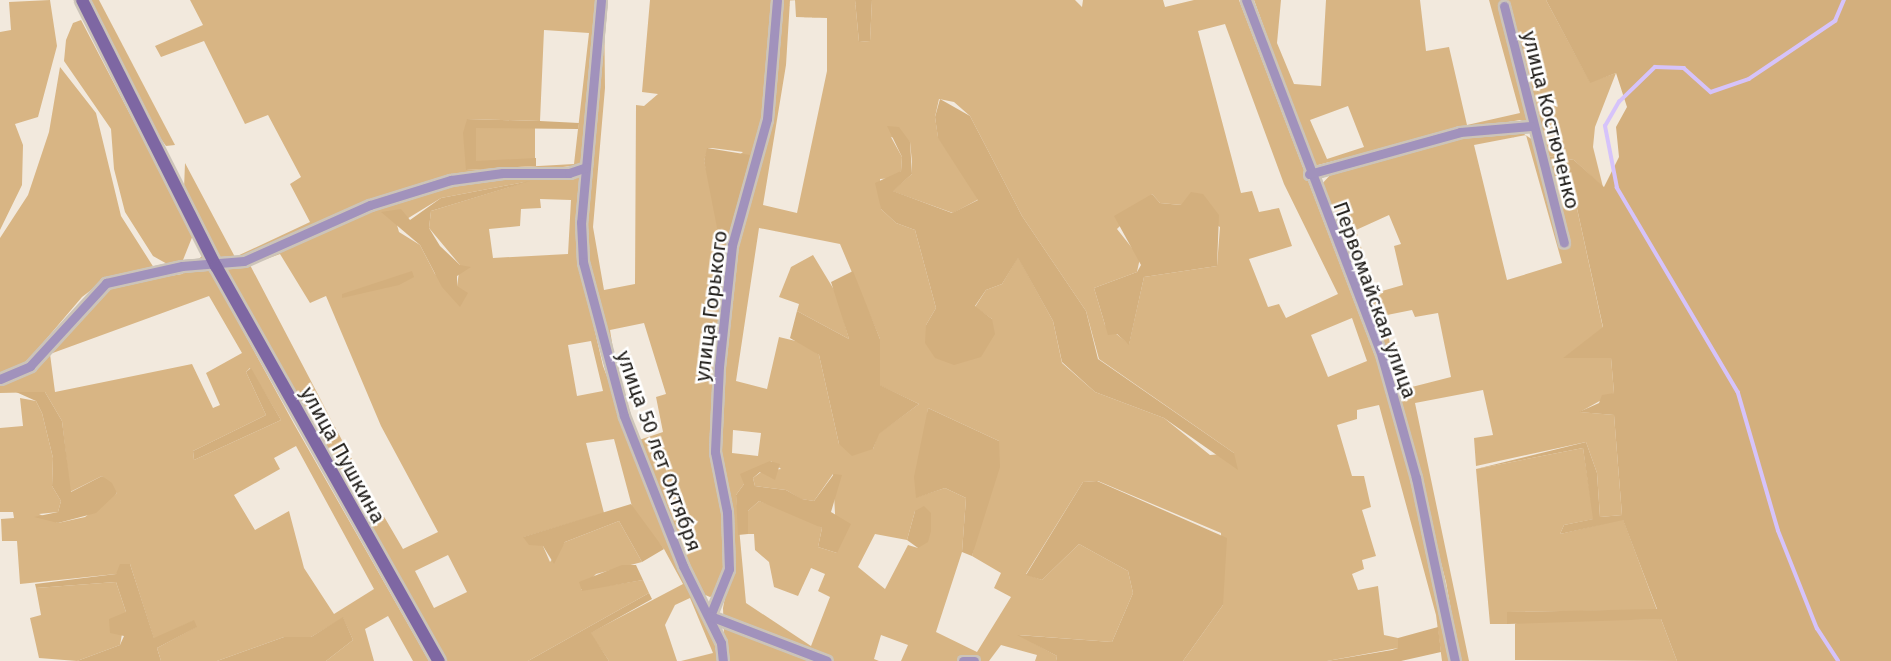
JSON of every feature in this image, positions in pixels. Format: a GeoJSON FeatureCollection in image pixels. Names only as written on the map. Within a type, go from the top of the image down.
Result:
{"type":"FeatureCollection","features":[{"type":"Feature","properties":{"kind":"street","name":"улица Пушкина"},"geometry":{"type":"LineString","coordinates":[[82,0],[216,266],[439,661]]}},
{"type":"Feature","properties":{"kind":"street","name":"улица 50 лет Октября"},"geometry":{"type":"LineString","coordinates":[[601,0],[586,167],[583,262],[604,353],[683,566],[710,616],[723,661]]}},
{"type":"Feature","properties":{"kind":"street","name":"улица Горького"},"geometry":{"type":"LineString","coordinates":[[710,616],[729,569],[727,512],[715,452],[722,339],[732,245],[767,119],[777,0]]}},
{"type":"Feature","properties":{"kind":"street","name":"Первомайская улица"},"geometry":{"type":"LineString","coordinates":[[1246,0],[1309,174],[1382,357],[1416,478],[1455,661]]}},
{"type":"Feature","properties":{"kind":"street","name":"улица Костюченко"},"geometry":{"type":"LineString","coordinates":[[1504,6],[1530,100],[1531,127],[1564,243]]}},
{"type":"Feature","properties":{"kind":"street"},"geometry":{"type":"LineString","coordinates":[[1309,174],[1460,132],[1531,127]]}},
{"type":"Feature","properties":{"kind":"street"},"geometry":{"type":"LineString","coordinates":[[0,379],[30,366],[106,283],[182,266],[216,266],[244,261],[370,205],[451,180],[503,173],[569,173],[586,167]]}},
{"type":"Feature","properties":{"kind":"street"},"geometry":{"type":"LineString","coordinates":[[710,616],[827,661]]}},
{"type":"Feature","properties":{"kind":"street"},"geometry":{"type":"LineString","coordinates":[[963,661],[974,660]]}},
{"type":"Feature","properties":{"kind":"shaded area"},"geometry":{"type":"Polygon","coordinates":[[[50,0],[57,46],[38,117],[15,124],[23,145],[22,185],[0,230],[0,32],[11,30],[9,2],[50,0]]]}},
{"type":"Feature","properties":{"kind":"shaded area"},"geometry":{"type":"Polygon","coordinates":[[[88,0],[99,0],[175,145],[166,146],[150,124],[88,0]]]}},
{"type":"Feature","properties":{"kind":"shaded area"},"geometry":{"type":"Polygon","coordinates":[[[190,0],[598,0],[582,165],[449,179],[243,259],[221,262],[184,189],[185,163],[235,257],[310,222],[290,184],[301,177],[268,115],[245,124],[204,41],[161,57],[155,46],[203,25],[190,0]],[[544,30],[540,121],[467,119],[466,170],[574,164],[589,33],[544,30]]]}},
{"type":"Feature","properties":{"kind":"shaded area"},"geometry":{"type":"Polygon","coordinates":[[[604,0],[605,88],[593,227],[604,290],[635,284],[636,105],[644,106],[658,94],[642,92],[650,0],[775,0],[763,122],[730,245],[713,450],[724,510],[725,567],[718,593],[710,597],[703,594],[685,561],[624,411],[587,268],[585,220],[604,0]],[[708,148],[704,161],[709,180],[743,152],[712,148],[708,148]],[[644,323],[610,330],[618,380],[639,440],[663,432],[656,397],[666,394],[644,323]]]}},
{"type":"Feature","properties":{"kind":"shaded area"},"geometry":{"type":"Polygon","coordinates":[[[780,0],[790,0],[786,65],[763,205],[797,213],[827,71],[827,18],[796,17],[795,0],[855,0],[859,42],[870,41],[872,0],[1075,0],[1082,7],[1083,0],[1163,0],[1165,7],[1194,0],[1239,0],[1382,374],[1434,565],[1452,661],[1442,661],[1436,615],[1379,405],[1357,410],[1357,419],[1337,425],[1352,476],[1364,476],[1371,507],[1362,510],[1376,556],[1362,560],[1364,569],[1352,574],[1358,590],[1378,586],[1384,635],[1398,638],[1398,648],[1327,661],[1183,661],[1223,605],[1221,533],[1098,481],[1083,482],[1026,574],[1042,580],[1079,544],[1128,571],[1133,593],[1112,642],[1019,635],[1057,656],[1056,661],[1035,661],[1037,655],[1001,645],[989,661],[901,661],[908,645],[881,635],[874,659],[879,661],[725,661],[723,608],[731,566],[720,445],[721,363],[735,246],[770,119],[780,0]],[[1225,24],[1198,31],[1241,193],[1252,191],[1259,212],[1279,208],[1292,246],[1249,259],[1268,307],[1279,304],[1286,318],[1338,294],[1284,184],[1225,24]],[[939,99],[935,117],[938,137],[979,199],[953,213],[892,191],[912,174],[912,162],[910,142],[891,137],[902,157],[901,171],[894,178],[880,179],[881,209],[896,223],[915,230],[936,308],[926,325],[992,319],[975,307],[986,290],[1002,284],[1018,257],[1053,321],[1062,363],[1095,392],[1164,418],[1210,455],[1234,453],[1099,359],[1086,311],[1022,216],[970,116],[954,102],[939,99]],[[1152,194],[1117,229],[1140,258],[1137,272],[1094,288],[1105,325],[1129,344],[1144,277],[1217,266],[1220,227],[1182,205],[1160,203],[1152,194]],[[759,228],[736,381],[767,389],[779,337],[804,343],[819,355],[839,444],[873,449],[878,434],[919,404],[879,385],[880,339],[840,244],[759,228]],[[1352,318],[1311,335],[1328,377],[1367,361],[1352,318]],[[928,408],[917,497],[945,488],[966,498],[962,552],[936,632],[977,652],[1011,597],[994,588],[1001,573],[972,556],[999,441],[928,408]],[[733,430],[732,453],[758,456],[761,433],[733,430]],[[771,461],[744,484],[736,495],[746,603],[811,646],[830,597],[818,591],[825,574],[811,568],[798,596],[774,587],[769,562],[755,550],[754,534],[748,534],[748,511],[759,501],[798,514],[822,528],[818,547],[837,553],[833,474],[814,501],[801,499],[786,490],[755,486],[753,478],[761,472],[781,469],[771,461]],[[915,511],[907,540],[875,534],[858,567],[885,589],[908,545],[918,548],[915,511]]]}},
{"type":"Feature","properties":{"kind":"shaded area"},"geometry":{"type":"Polygon","coordinates":[[[855,0],[872,0],[870,41],[859,42],[855,0]]]}},
{"type":"Feature","properties":{"kind":"shaded area"},"geometry":{"type":"Polygon","coordinates":[[[1254,0],[1281,0],[1277,43],[1294,84],[1321,86],[1326,0],[1420,0],[1426,51],[1449,47],[1467,125],[1520,113],[1489,0],[1546,0],[1590,82],[1616,73],[1595,127],[1593,147],[1603,187],[1574,160],[1547,156],[1534,125],[1520,120],[1444,133],[1314,166],[1254,0]],[[1348,106],[1310,120],[1327,159],[1364,147],[1348,106]]]}},
{"type":"Feature","properties":{"kind":"shaded area"},"geometry":{"type":"Polygon","coordinates":[[[1546,0],[1891,0],[1891,661],[1677,661],[1661,619],[1507,624],[1507,612],[1657,609],[1623,520],[1560,534],[1564,525],[1593,519],[1583,448],[1476,469],[1586,442],[1597,473],[1600,517],[1622,515],[1614,415],[1579,412],[1599,403],[1602,395],[1614,393],[1611,358],[1563,358],[1603,327],[1573,190],[1555,187],[1547,156],[1574,160],[1604,187],[1619,157],[1616,127],[1627,107],[1616,73],[1590,83],[1546,0]]]}},
{"type":"Feature","properties":{"kind":"shaded area"},"geometry":{"type":"Polygon","coordinates":[[[81,20],[193,235],[183,260],[169,265],[153,256],[125,212],[114,169],[111,129],[64,61],[66,40],[73,23],[81,20]]]}},
{"type":"Feature","properties":{"kind":"shaded area"},"geometry":{"type":"Polygon","coordinates":[[[60,67],[96,113],[121,216],[156,271],[103,281],[82,297],[25,364],[0,374],[0,238],[28,195],[49,132],[60,67]]]}},
{"type":"Feature","properties":{"kind":"shaded area"},"geometry":{"type":"Polygon","coordinates":[[[940,99],[970,116],[1022,216],[1086,311],[1098,359],[1234,453],[1238,470],[1164,418],[1095,392],[1062,362],[1053,321],[1018,258],[1002,284],[986,290],[975,306],[992,319],[995,334],[981,357],[954,365],[935,358],[925,343],[926,325],[936,308],[915,230],[896,223],[881,209],[875,183],[901,171],[902,157],[887,126],[899,127],[910,142],[912,174],[893,191],[952,213],[978,200],[938,138],[935,117],[940,99]]]}},
{"type":"Feature","properties":{"kind":"shaded area"},"geometry":{"type":"Polygon","coordinates":[[[467,119],[579,123],[578,129],[476,128],[476,161],[536,158],[536,166],[466,170],[463,133],[467,119]]]}},
{"type":"Feature","properties":{"kind":"shaded area"},"geometry":{"type":"Polygon","coordinates":[[[476,128],[535,128],[535,161],[476,161],[476,128]]]}},
{"type":"Feature","properties":{"kind":"shaded area"},"geometry":{"type":"Polygon","coordinates":[[[1518,130],[1526,135],[1533,140],[1560,249],[1568,245],[1555,187],[1573,190],[1603,328],[1564,358],[1611,358],[1614,393],[1580,412],[1614,415],[1622,515],[1600,517],[1597,473],[1586,442],[1476,466],[1474,438],[1493,435],[1483,390],[1415,403],[1469,661],[1460,661],[1446,582],[1394,383],[1321,185],[1332,173],[1396,151],[1470,134],[1518,130]],[[1526,135],[1474,145],[1507,280],[1562,263],[1526,135]],[[1389,215],[1356,230],[1375,293],[1403,285],[1394,246],[1401,244],[1389,215]],[[1412,310],[1382,316],[1404,389],[1451,377],[1438,313],[1415,317],[1412,310]]]}},
{"type":"Feature","properties":{"kind":"shaded area"},"geometry":{"type":"Polygon","coordinates":[[[707,148],[750,155],[727,247],[720,243],[704,161],[707,148]]]}},
{"type":"Feature","properties":{"kind":"shaded area"},"geometry":{"type":"Polygon","coordinates":[[[582,170],[582,275],[603,366],[666,532],[711,625],[718,661],[681,661],[713,653],[690,598],[675,605],[665,625],[677,661],[609,661],[590,633],[683,584],[664,549],[634,514],[614,439],[586,443],[604,513],[524,537],[543,546],[550,562],[565,542],[619,521],[642,562],[596,574],[581,590],[643,580],[649,593],[528,661],[447,661],[225,268],[372,207],[453,181],[582,170]],[[525,182],[441,198],[397,225],[399,232],[420,245],[435,274],[457,286],[460,265],[429,228],[431,211],[525,182]],[[540,199],[541,208],[521,209],[520,226],[489,229],[493,258],[568,254],[571,200],[540,199]],[[280,254],[250,265],[365,484],[403,549],[438,532],[381,426],[326,296],[310,303],[280,254]],[[591,341],[568,345],[577,396],[603,391],[591,341]],[[448,555],[415,571],[434,608],[467,592],[448,555]]]}},
{"type":"Feature","properties":{"kind":"shaded area"},"geometry":{"type":"Polygon","coordinates":[[[530,181],[431,211],[429,228],[440,246],[460,265],[471,267],[457,276],[457,286],[468,293],[460,307],[442,287],[420,245],[381,212],[401,209],[410,220],[441,198],[530,181]]]}},
{"type":"Feature","properties":{"kind":"shaded area"},"geometry":{"type":"Polygon","coordinates":[[[1191,192],[1203,194],[1219,215],[1217,266],[1144,277],[1129,345],[1117,334],[1108,335],[1094,288],[1137,272],[1141,265],[1114,216],[1152,194],[1160,203],[1181,205],[1191,192]]]}},
{"type":"Feature","properties":{"kind":"shaded area"},"geometry":{"type":"Polygon","coordinates":[[[813,255],[836,293],[849,339],[797,311],[799,304],[779,297],[791,267],[813,255]]]}},
{"type":"Feature","properties":{"kind":"shaded area"},"geometry":{"type":"Polygon","coordinates":[[[202,256],[429,661],[413,661],[388,616],[365,629],[374,661],[326,661],[353,640],[343,618],[311,637],[284,637],[217,661],[161,661],[157,648],[196,627],[193,621],[154,639],[130,564],[116,574],[20,584],[17,541],[2,541],[1,519],[14,518],[13,512],[0,512],[0,428],[23,426],[20,398],[36,401],[42,413],[53,458],[52,486],[61,501],[58,512],[39,514],[58,523],[85,517],[117,493],[102,476],[70,492],[62,421],[45,392],[0,393],[0,382],[31,370],[108,286],[182,274],[202,256]],[[209,296],[50,354],[55,392],[192,364],[213,408],[220,405],[206,373],[242,353],[209,296]],[[250,368],[246,372],[266,415],[193,451],[194,460],[281,420],[250,368]],[[296,446],[274,458],[280,469],[234,495],[255,530],[289,511],[304,568],[334,614],[374,589],[296,446]]]}},
{"type":"Feature","properties":{"kind":"shaded area"},"geometry":{"type":"Polygon","coordinates":[[[412,271],[414,277],[399,285],[342,298],[342,294],[412,271]]]}},
{"type":"Feature","properties":{"kind":"shaded area"},"geometry":{"type":"Polygon","coordinates":[[[853,271],[880,339],[880,385],[919,404],[879,434],[873,449],[852,456],[839,444],[819,355],[790,338],[797,311],[849,339],[831,282],[853,271]]]}},
{"type":"Feature","properties":{"kind":"shaded area"},"geometry":{"type":"Polygon","coordinates":[[[251,368],[281,420],[194,460],[193,451],[266,415],[246,372],[251,368]]]}},
{"type":"Feature","properties":{"kind":"shaded area"},"geometry":{"type":"Polygon","coordinates":[[[16,392],[45,392],[62,421],[71,492],[102,476],[112,483],[117,493],[96,513],[58,523],[34,517],[58,512],[61,501],[52,486],[53,458],[42,413],[36,401],[16,392]]]}},
{"type":"Feature","properties":{"kind":"shaded area"},"geometry":{"type":"Polygon","coordinates":[[[928,408],[999,441],[1000,467],[972,556],[962,552],[966,498],[945,488],[916,498],[914,477],[928,408]]]}},
{"type":"Feature","properties":{"kind":"shaded area"},"geometry":{"type":"Polygon","coordinates":[[[1583,448],[1594,519],[1564,525],[1560,534],[1623,519],[1657,610],[1508,612],[1507,624],[1490,624],[1476,469],[1583,448]]]}},
{"type":"Feature","properties":{"kind":"shaded area"},"geometry":{"type":"Polygon","coordinates":[[[770,461],[780,464],[775,480],[760,472],[753,478],[755,486],[786,490],[802,499],[814,501],[834,474],[842,475],[831,512],[851,524],[837,553],[818,547],[822,528],[759,501],[748,511],[748,534],[738,535],[736,495],[744,484],[740,474],[770,461]]]}},
{"type":"Feature","properties":{"kind":"shaded area"},"geometry":{"type":"Polygon","coordinates":[[[1097,481],[1227,538],[1223,605],[1183,661],[1056,661],[1057,656],[1017,635],[1112,642],[1133,593],[1128,571],[1079,544],[1042,580],[1026,575],[1083,482],[1097,481]]]}},
{"type":"Feature","properties":{"kind":"shaded area"},"geometry":{"type":"Polygon","coordinates":[[[631,504],[664,549],[642,562],[619,521],[565,542],[554,564],[543,546],[529,545],[523,537],[631,504]]]}},
{"type":"Feature","properties":{"kind":"shaded area"},"geometry":{"type":"Polygon","coordinates":[[[924,506],[931,513],[931,531],[928,542],[918,548],[907,540],[915,511],[924,506]]]}},
{"type":"Feature","properties":{"kind":"shaded area"},"geometry":{"type":"Polygon","coordinates":[[[120,564],[130,564],[154,638],[194,620],[197,627],[157,648],[161,661],[77,661],[120,645],[124,636],[110,633],[109,619],[126,612],[116,582],[36,588],[35,584],[116,574],[120,564]]]}},
{"type":"Feature","properties":{"kind":"shaded area"},"geometry":{"type":"Polygon","coordinates":[[[622,565],[636,565],[643,580],[582,591],[579,582],[622,565]]]}},
{"type":"Feature","properties":{"kind":"shaded area"},"geometry":{"type":"Polygon","coordinates":[[[116,582],[126,612],[120,645],[77,661],[39,658],[30,618],[41,615],[36,588],[116,582]]]}},
{"type":"Feature","properties":{"kind":"shaded area"},"geometry":{"type":"Polygon","coordinates":[[[649,593],[652,599],[591,633],[609,661],[528,661],[649,593]]]}},
{"type":"Feature","properties":{"kind":"shaded area"},"geometry":{"type":"Polygon","coordinates":[[[343,617],[353,640],[326,661],[217,661],[284,637],[311,637],[343,617]]]}},
{"type":"Feature","properties":{"kind":"shaded area"},"geometry":{"type":"Polygon","coordinates":[[[1661,619],[1677,661],[1515,660],[1515,624],[1523,620],[1661,619]]]}},
{"type":"Feature","properties":{"kind":"shaded area"},"geometry":{"type":"Polygon","coordinates":[[[1438,627],[1441,652],[1401,661],[1327,661],[1392,650],[1398,648],[1398,638],[1438,627]]]}},
{"type":"Feature","properties":{"kind":"waterway"},"geometry":{"type":"LineString","coordinates":[[1838,661],[1817,629],[1778,531],[1738,393],[1617,188],[1605,126],[1619,102],[1655,67],[1684,68],[1711,92],[1749,79],[1835,21],[1844,0]]}}]}
